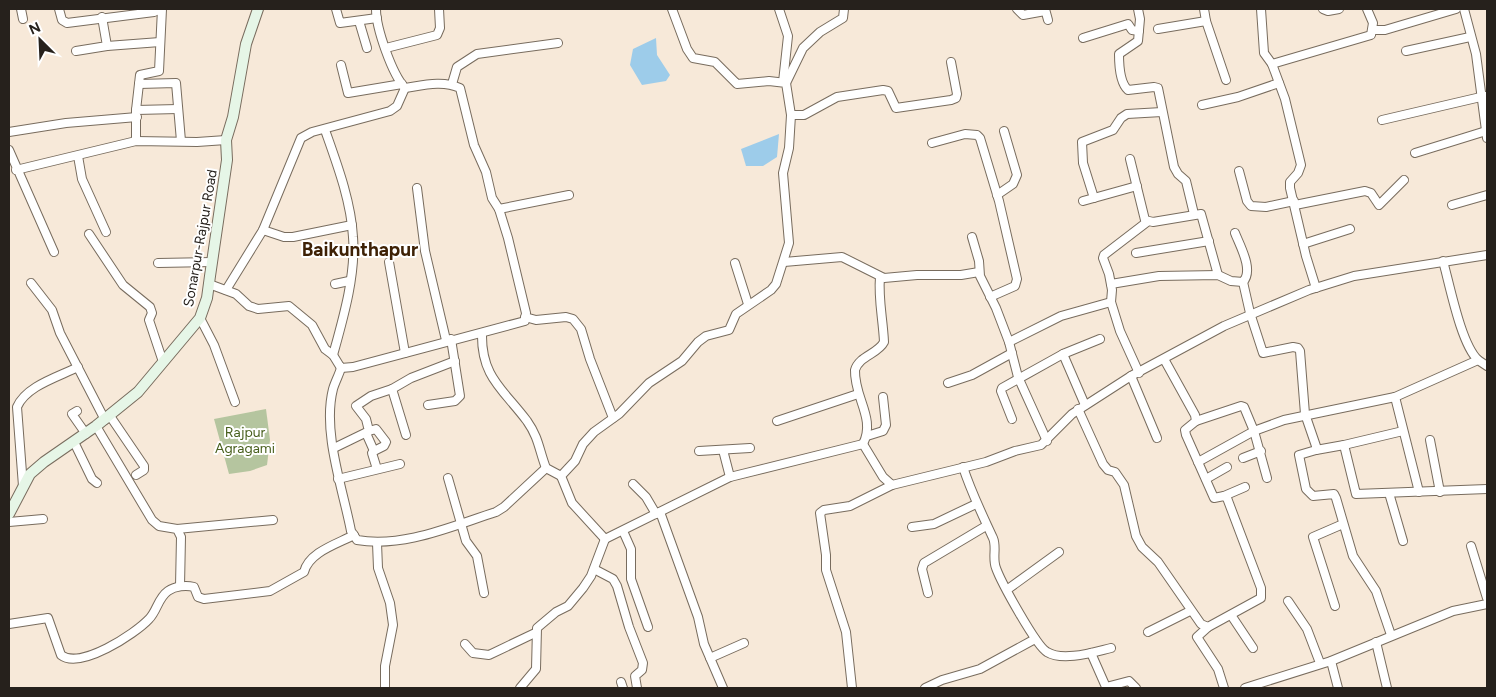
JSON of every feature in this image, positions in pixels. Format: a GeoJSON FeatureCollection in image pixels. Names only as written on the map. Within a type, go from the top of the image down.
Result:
{"type":"FeatureCollection","features":[{"type":"Feature","properties":{"kind":"main road","name":"Sonarpur-Rajpur Road"},"geometry":{"type":"LineString","coordinates":[[9,514],[30,474],[44,462],[86,434],[138,392],[200,318],[209,284],[227,160],[226,140],[233,117],[246,44],[258,9]]}},
{"type":"Feature","properties":{"kind":"street"},"geometry":{"type":"LineString","coordinates":[[21,9],[23,19]]}},
{"type":"Feature","properties":{"kind":"street"},"geometry":{"type":"LineString","coordinates":[[59,9],[62,20],[67,23],[102,17],[154,12],[162,9],[159,71],[140,75],[136,114],[136,141]]}},
{"type":"Feature","properties":{"kind":"street"},"geometry":{"type":"LineString","coordinates":[[336,9],[340,23],[377,18]]}},
{"type":"Feature","properties":{"kind":"street"},"geometry":{"type":"LineString","coordinates":[[376,9],[377,18],[396,77],[404,86]]}},
{"type":"Feature","properties":{"kind":"street"},"geometry":{"type":"LineString","coordinates":[[386,48],[437,35],[440,28],[439,9]]}},
{"type":"Feature","properties":{"kind":"street"},"geometry":{"type":"LineString","coordinates":[[672,9],[687,49],[693,58],[715,62],[737,84],[784,82]]}},
{"type":"Feature","properties":{"kind":"street"},"geometry":{"type":"LineString","coordinates":[[561,476],[575,461],[583,444],[619,414],[649,383],[682,361],[698,342],[706,336],[730,330],[736,314],[771,290],[784,262],[789,243],[783,173],[789,148],[791,115],[784,82],[788,36],[779,9]]}},
{"type":"Feature","properties":{"kind":"street"},"geometry":{"type":"LineString","coordinates":[[784,82],[803,48],[820,32],[843,18],[844,9]]}},
{"type":"Feature","properties":{"kind":"street"},"geometry":{"type":"LineString","coordinates":[[1017,9],[1023,15],[1045,10],[1048,20]]}},
{"type":"Feature","properties":{"kind":"street"},"geometry":{"type":"LineString","coordinates":[[1138,9],[1138,41],[1119,54],[1123,81],[1128,90],[1158,88],[1174,167],[1178,174],[1186,181],[1194,214]]}},
{"type":"Feature","properties":{"kind":"street"},"geometry":{"type":"LineString","coordinates":[[1204,9],[1206,21],[1226,80]]}},
{"type":"Feature","properties":{"kind":"street"},"geometry":{"type":"LineString","coordinates":[[1261,9],[1264,53],[1272,64],[1285,99],[1301,165],[1298,173],[1290,182],[1316,288]]}},
{"type":"Feature","properties":{"kind":"street"},"geometry":{"type":"LineString","coordinates":[[1324,9],[1328,11],[1339,9]]}},
{"type":"Feature","properties":{"kind":"street"},"geometry":{"type":"LineString","coordinates":[[1272,64],[1356,41],[1372,34],[1374,30],[1373,23],[1367,9]]}},
{"type":"Feature","properties":{"kind":"street"},"geometry":{"type":"LineString","coordinates":[[1374,30],[1385,30],[1456,9]]}},
{"type":"Feature","properties":{"kind":"street"},"geometry":{"type":"LineString","coordinates":[[1415,153],[1487,135],[1485,96],[1464,9]]}},
{"type":"Feature","properties":{"kind":"street"},"geometry":{"type":"LineString","coordinates":[[102,17],[107,46]]}},
{"type":"Feature","properties":{"kind":"street"},"geometry":{"type":"LineString","coordinates":[[359,21],[367,48]]}},
{"type":"Feature","properties":{"kind":"street"},"geometry":{"type":"LineString","coordinates":[[1158,29],[1206,21]]}},
{"type":"Feature","properties":{"kind":"street"},"geometry":{"type":"LineString","coordinates":[[1083,38],[1128,24],[1132,30],[1139,31]]}},
{"type":"Feature","properties":{"kind":"street"},"geometry":{"type":"LineString","coordinates":[[1406,51],[1470,37]]}},
{"type":"Feature","properties":{"kind":"street"},"geometry":{"type":"LineString","coordinates":[[76,51],[107,46],[160,42]]}},
{"type":"Feature","properties":{"kind":"street"},"geometry":{"type":"LineString","coordinates":[[452,84],[457,67],[477,54],[558,43]]}},
{"type":"Feature","properties":{"kind":"street"},"geometry":{"type":"LineString","coordinates":[[791,115],[804,115],[837,97],[883,90],[888,92],[896,108],[951,100],[956,98],[957,94],[951,62]]}},
{"type":"Feature","properties":{"kind":"street"},"geometry":{"type":"LineString","coordinates":[[341,65],[348,93],[404,86],[452,84],[460,88],[474,145],[486,172],[492,198],[499,209],[508,238],[525,316],[525,320],[490,328],[482,333],[448,340],[353,367],[341,368]]}},
{"type":"Feature","properties":{"kind":"street"},"geometry":{"type":"LineString","coordinates":[[139,84],[176,83],[180,141]]}},
{"type":"Feature","properties":{"kind":"street"},"geometry":{"type":"LineString","coordinates":[[1202,105],[1238,97],[1279,83]]}},
{"type":"Feature","properties":{"kind":"street"},"geometry":{"type":"LineString","coordinates":[[226,290],[263,230],[301,138],[390,111],[397,106],[404,86]]}},
{"type":"Feature","properties":{"kind":"street"},"geometry":{"type":"LineString","coordinates":[[1382,120],[1485,96]]}},
{"type":"Feature","properties":{"kind":"street"},"geometry":{"type":"LineString","coordinates":[[9,132],[178,109]]}},
{"type":"Feature","properties":{"kind":"street"},"geometry":{"type":"LineString","coordinates":[[1094,198],[1083,163],[1082,142],[1113,130],[1123,115],[1162,112]]}},
{"type":"Feature","properties":{"kind":"street"},"geometry":{"type":"LineString","coordinates":[[325,130],[342,184],[352,225],[354,249],[345,312],[333,355]]}},
{"type":"Feature","properties":{"kind":"street"},"geometry":{"type":"LineString","coordinates":[[997,195],[1013,184],[1017,175],[1004,131]]}},
{"type":"Feature","properties":{"kind":"street"},"geometry":{"type":"LineString","coordinates":[[932,143],[965,134],[978,135],[997,195],[1017,283],[990,297]]}},
{"type":"Feature","properties":{"kind":"street"},"geometry":{"type":"LineString","coordinates":[[16,170],[136,141],[226,140]]}},
{"type":"Feature","properties":{"kind":"street"},"geometry":{"type":"LineString","coordinates":[[9,150],[16,170],[54,252]]}},
{"type":"Feature","properties":{"kind":"street"},"geometry":{"type":"LineString","coordinates":[[78,156],[82,179],[106,232]]}},
{"type":"Feature","properties":{"kind":"street"},"geometry":{"type":"LineString","coordinates":[[1130,159],[1144,217],[1147,222]]}},
{"type":"Feature","properties":{"kind":"street"},"geometry":{"type":"LineString","coordinates":[[1239,171],[1247,201],[1251,206],[1266,207],[1365,191],[1371,193],[1379,205],[1404,180]]}},
{"type":"Feature","properties":{"kind":"street"},"geometry":{"type":"LineString","coordinates":[[1083,201],[1137,186]]}},
{"type":"Feature","properties":{"kind":"street"},"geometry":{"type":"LineString","coordinates":[[417,188],[425,251],[454,362],[458,398],[428,406]]}},
{"type":"Feature","properties":{"kind":"street"},"geometry":{"type":"LineString","coordinates":[[499,209],[569,195]]}},
{"type":"Feature","properties":{"kind":"street"},"geometry":{"type":"LineString","coordinates":[[1452,205],[1487,195]]}},
{"type":"Feature","properties":{"kind":"street"},"geometry":{"type":"LineString","coordinates":[[1157,438],[1111,302],[1111,284],[1103,258],[1104,255],[1147,222],[1201,214],[1218,275]]}},
{"type":"Feature","properties":{"kind":"street"},"geometry":{"type":"LineString","coordinates":[[263,230],[284,237],[293,237],[352,225]]}},
{"type":"Feature","properties":{"kind":"street"},"geometry":{"type":"LineString","coordinates":[[1304,244],[1350,229]]}},
{"type":"Feature","properties":{"kind":"street"},"geometry":{"type":"LineString","coordinates":[[1235,233],[1248,270],[1247,278],[1243,282]]}},
{"type":"Feature","properties":{"kind":"street"},"geometry":{"type":"LineString","coordinates":[[89,234],[123,285],[150,307],[152,313],[149,320],[163,362]]}},
{"type":"Feature","properties":{"kind":"street"},"geometry":{"type":"LineString","coordinates":[[972,237],[979,261],[978,272],[1009,342],[1018,377],[1047,441]]}},
{"type":"Feature","properties":{"kind":"street"},"geometry":{"type":"LineString","coordinates":[[1136,253],[1209,241]]}},
{"type":"Feature","properties":{"kind":"street"},"geometry":{"type":"LineString","coordinates":[[852,688],[846,632],[826,570],[826,555],[820,513],[824,510],[850,506],[892,484],[963,467],[1041,445],[1082,407],[1188,343],[1250,314],[1316,288],[1354,276],[1487,255]]}},
{"type":"Feature","properties":{"kind":"street"},"geometry":{"type":"LineString","coordinates":[[784,262],[842,257],[880,277],[961,276],[978,272]]}},
{"type":"Feature","properties":{"kind":"street"},"geometry":{"type":"LineString","coordinates":[[158,263],[212,262]]}},
{"type":"Feature","properties":{"kind":"street"},"geometry":{"type":"LineString","coordinates":[[389,262],[405,353]]}},
{"type":"Feature","properties":{"kind":"street"},"geometry":{"type":"LineString","coordinates":[[1443,262],[1456,310],[1472,354],[1487,366]]}},
{"type":"Feature","properties":{"kind":"street"},"geometry":{"type":"LineString","coordinates":[[735,263],[748,304]]}},
{"type":"Feature","properties":{"kind":"street"},"geometry":{"type":"LineString","coordinates":[[1111,284],[1159,276],[1218,275],[1243,282]]}},
{"type":"Feature","properties":{"kind":"street"},"geometry":{"type":"LineString","coordinates":[[520,688],[536,669],[536,628],[544,620],[568,606],[591,576],[605,539],[730,477],[863,444],[867,436],[868,424],[858,394],[854,373],[856,366],[881,347],[884,342],[878,300],[880,277]]}},
{"type":"Feature","properties":{"kind":"street"},"geometry":{"type":"LineString","coordinates":[[335,284],[349,281]]}},
{"type":"Feature","properties":{"kind":"street"},"geometry":{"type":"LineString","coordinates":[[1243,282],[1250,314],[1263,353],[1293,346],[1298,348],[1305,414],[1316,450]]}},
{"type":"Feature","properties":{"kind":"street"},"geometry":{"type":"LineString","coordinates":[[31,283],[52,310],[78,367],[107,418],[144,466],[144,470],[136,475]]}},
{"type":"Feature","properties":{"kind":"street"},"geometry":{"type":"LineString","coordinates":[[209,284],[226,290],[258,309],[289,306],[312,325],[325,349],[333,355],[341,368]]}},
{"type":"Feature","properties":{"kind":"street"},"geometry":{"type":"LineString","coordinates":[[1009,342],[1061,316],[1111,302]]}},
{"type":"Feature","properties":{"kind":"street"},"geometry":{"type":"LineString","coordinates":[[525,316],[536,320],[570,317],[581,328],[590,359],[612,418]]}},
{"type":"Feature","properties":{"kind":"street"},"geometry":{"type":"LineString","coordinates":[[200,318],[214,345],[235,402]]}},
{"type":"Feature","properties":{"kind":"street"},"geometry":{"type":"LineString","coordinates":[[482,333],[482,351],[492,380],[531,429],[540,444],[546,468],[561,476],[572,503],[605,539]]}},
{"type":"Feature","properties":{"kind":"street"},"geometry":{"type":"LineString","coordinates":[[1012,419],[1001,391],[1002,388],[1018,377],[1063,354],[1100,339]]}},
{"type":"Feature","properties":{"kind":"street"},"geometry":{"type":"LineString","coordinates":[[948,383],[972,375],[1012,353]]}},
{"type":"Feature","properties":{"kind":"street"},"geometry":{"type":"LineString","coordinates":[[1063,354],[1103,464],[1108,470],[1115,472],[1124,485],[1136,536],[1142,547],[1158,562],[1190,611],[1201,624],[1208,627]]}},
{"type":"Feature","properties":{"kind":"street"},"geometry":{"type":"LineString","coordinates":[[1164,359],[1196,421]]}},
{"type":"Feature","properties":{"kind":"street"},"geometry":{"type":"LineString","coordinates":[[1198,462],[1254,431],[1305,414],[1395,397],[1478,360]]}},
{"type":"Feature","properties":{"kind":"street"},"geometry":{"type":"LineString","coordinates":[[377,469],[366,419],[356,406],[371,396],[392,389],[411,378],[454,362]]}},
{"type":"Feature","properties":{"kind":"street"},"geometry":{"type":"LineString","coordinates":[[23,486],[17,408],[20,401],[30,392],[78,367]]}},
{"type":"Feature","properties":{"kind":"street"},"geometry":{"type":"LineString","coordinates":[[341,368],[333,390],[331,426],[338,478],[357,540],[378,543],[422,536],[504,507],[546,468]]}},
{"type":"Feature","properties":{"kind":"street"},"geometry":{"type":"LineString","coordinates":[[392,389],[406,435]]}},
{"type":"Feature","properties":{"kind":"street"},"geometry":{"type":"LineString","coordinates":[[777,422],[858,394]]}},
{"type":"Feature","properties":{"kind":"street"},"geometry":{"type":"LineString","coordinates":[[1395,397],[1419,492]]}},
{"type":"Feature","properties":{"kind":"street"},"geometry":{"type":"LineString","coordinates":[[867,436],[883,431],[886,426],[883,398]]}},
{"type":"Feature","properties":{"kind":"street"},"geometry":{"type":"LineString","coordinates":[[1245,487],[1214,498],[1185,430],[1196,421],[1241,406],[1246,411],[1254,431],[1267,478]]}},
{"type":"Feature","properties":{"kind":"street"},"geometry":{"type":"LineString","coordinates":[[77,411],[72,414],[73,418],[86,434]]}},
{"type":"Feature","properties":{"kind":"street"},"geometry":{"type":"LineString","coordinates":[[96,426],[152,520],[159,526],[177,529],[273,520]]}},
{"type":"Feature","properties":{"kind":"street"},"geometry":{"type":"LineString","coordinates":[[334,448],[376,429],[386,442],[384,446],[374,451]]}},
{"type":"Feature","properties":{"kind":"street"},"geometry":{"type":"LineString","coordinates":[[1391,635],[1376,591],[1353,556],[1334,494],[1313,496],[1306,489],[1299,456],[1316,450],[1344,446],[1403,430]]}},
{"type":"Feature","properties":{"kind":"street"},"geometry":{"type":"LineString","coordinates":[[1430,440],[1440,492]]}},
{"type":"Feature","properties":{"kind":"street"},"geometry":{"type":"LineString","coordinates":[[74,442],[92,479],[97,483]]}},
{"type":"Feature","properties":{"kind":"street"},"geometry":{"type":"LineString","coordinates":[[863,444],[883,477],[892,484]]}},
{"type":"Feature","properties":{"kind":"street"},"geometry":{"type":"LineString","coordinates":[[1344,446],[1356,494],[1487,489]]}},
{"type":"Feature","properties":{"kind":"street"},"geometry":{"type":"LineString","coordinates":[[699,451],[750,448]]}},
{"type":"Feature","properties":{"kind":"street"},"geometry":{"type":"LineString","coordinates":[[723,450],[730,477]]}},
{"type":"Feature","properties":{"kind":"street"},"geometry":{"type":"LineString","coordinates":[[1243,458],[1260,451]]}},
{"type":"Feature","properties":{"kind":"street"},"geometry":{"type":"LineString","coordinates":[[338,478],[400,464]]}},
{"type":"Feature","properties":{"kind":"street"},"geometry":{"type":"LineString","coordinates":[[963,467],[976,504],[994,542],[996,569],[1035,638],[1046,652],[1054,655],[1074,656],[1111,648]]}},
{"type":"Feature","properties":{"kind":"street"},"geometry":{"type":"LineString","coordinates":[[1206,479],[1228,467]]}},
{"type":"Feature","properties":{"kind":"street"},"geometry":{"type":"LineString","coordinates":[[448,478],[469,547],[477,556],[484,593]]}},
{"type":"Feature","properties":{"kind":"street"},"geometry":{"type":"LineString","coordinates":[[633,484],[658,513],[698,617],[704,644],[723,688]]}},
{"type":"Feature","properties":{"kind":"street"},"geometry":{"type":"LineString","coordinates":[[1389,492],[1403,540]]}},
{"type":"Feature","properties":{"kind":"street"},"geometry":{"type":"LineString","coordinates":[[1224,496],[1230,505],[1262,593],[1261,598],[1208,627],[1197,637],[1218,669],[1224,688]]}},
{"type":"Feature","properties":{"kind":"street"},"geometry":{"type":"LineString","coordinates":[[912,526],[928,526],[976,504]]}},
{"type":"Feature","properties":{"kind":"street"},"geometry":{"type":"LineString","coordinates":[[9,522],[43,519]]}},
{"type":"Feature","properties":{"kind":"street"},"geometry":{"type":"LineString","coordinates":[[1335,606],[1313,537],[1343,524]]}},
{"type":"Feature","properties":{"kind":"street"},"geometry":{"type":"LineString","coordinates":[[928,593],[922,569],[924,563],[986,526]]}},
{"type":"Feature","properties":{"kind":"street"},"geometry":{"type":"LineString","coordinates":[[177,529],[181,537],[180,586]]}},
{"type":"Feature","properties":{"kind":"street"},"geometry":{"type":"LineString","coordinates":[[623,531],[631,549],[631,580],[648,627]]}},
{"type":"Feature","properties":{"kind":"street"},"geometry":{"type":"LineString","coordinates":[[9,624],[48,618],[61,656],[75,660],[111,646],[138,629],[154,614],[160,599],[166,592],[180,586],[194,587],[198,597],[204,600],[270,590],[304,572],[307,563],[316,555],[354,535]]}},
{"type":"Feature","properties":{"kind":"street"},"geometry":{"type":"LineString","coordinates":[[378,543],[378,568],[390,603],[393,625],[385,666],[384,688]]}},
{"type":"Feature","properties":{"kind":"street"},"geometry":{"type":"LineString","coordinates":[[1471,546],[1487,598]]}},
{"type":"Feature","properties":{"kind":"street"},"geometry":{"type":"LineString","coordinates":[[1008,590],[1059,552]]}},
{"type":"Feature","properties":{"kind":"street"},"geometry":{"type":"LineString","coordinates":[[594,569],[613,580],[617,586],[629,627],[644,667],[635,676],[637,688]]}},
{"type":"Feature","properties":{"kind":"street"},"geometry":{"type":"LineString","coordinates":[[1288,601],[1307,629],[1320,663]]}},
{"type":"Feature","properties":{"kind":"street"},"geometry":{"type":"LineString","coordinates":[[1245,688],[1331,660],[1453,612],[1487,604]]}},
{"type":"Feature","properties":{"kind":"street"},"geometry":{"type":"LineString","coordinates":[[1148,632],[1190,611]]}},
{"type":"Feature","properties":{"kind":"street"},"geometry":{"type":"LineString","coordinates":[[1231,615],[1253,648]]}},
{"type":"Feature","properties":{"kind":"street"},"geometry":{"type":"LineString","coordinates":[[465,644],[473,653],[489,655],[535,634]]}},
{"type":"Feature","properties":{"kind":"street"},"geometry":{"type":"LineString","coordinates":[[925,688],[942,680],[980,669],[1035,638]]}},
{"type":"Feature","properties":{"kind":"street"},"geometry":{"type":"LineString","coordinates":[[1376,642],[1387,688]]}},
{"type":"Feature","properties":{"kind":"street"},"geometry":{"type":"LineString","coordinates":[[710,658],[744,643]]}},
{"type":"Feature","properties":{"kind":"street"},"geometry":{"type":"LineString","coordinates":[[1091,653],[1106,687],[1129,681],[1136,688]]}},
{"type":"Feature","properties":{"kind":"street"},"geometry":{"type":"LineString","coordinates":[[1331,660],[1338,688]]}},
{"type":"Feature","properties":{"kind":"street"},"geometry":{"type":"LineString","coordinates":[[942,680],[945,688]]}},
{"type":"Feature","properties":{"kind":"green space","name":"Rajpur Agragami"},"geometry":{"type":"Polygon","coordinates":[[[266,409],[270,440],[267,465],[250,471],[229,474],[214,419],[266,409]]]}},
{"type":"Feature","properties":{"kind":"water"},"geometry":{"type":"Polygon","coordinates":[[[656,38],[657,55],[670,75],[666,81],[642,85],[630,65],[633,49],[656,38]]]}},
{"type":"Feature","properties":{"kind":"water"},"geometry":{"type":"Polygon","coordinates":[[[779,134],[777,157],[763,166],[746,166],[741,149],[779,134]]]}},
{"type":"Feature","properties":{"kind":"district","name":"Baikunthapur"},"geometry":{"type":"Point","coordinates":[360,249]}}]}
